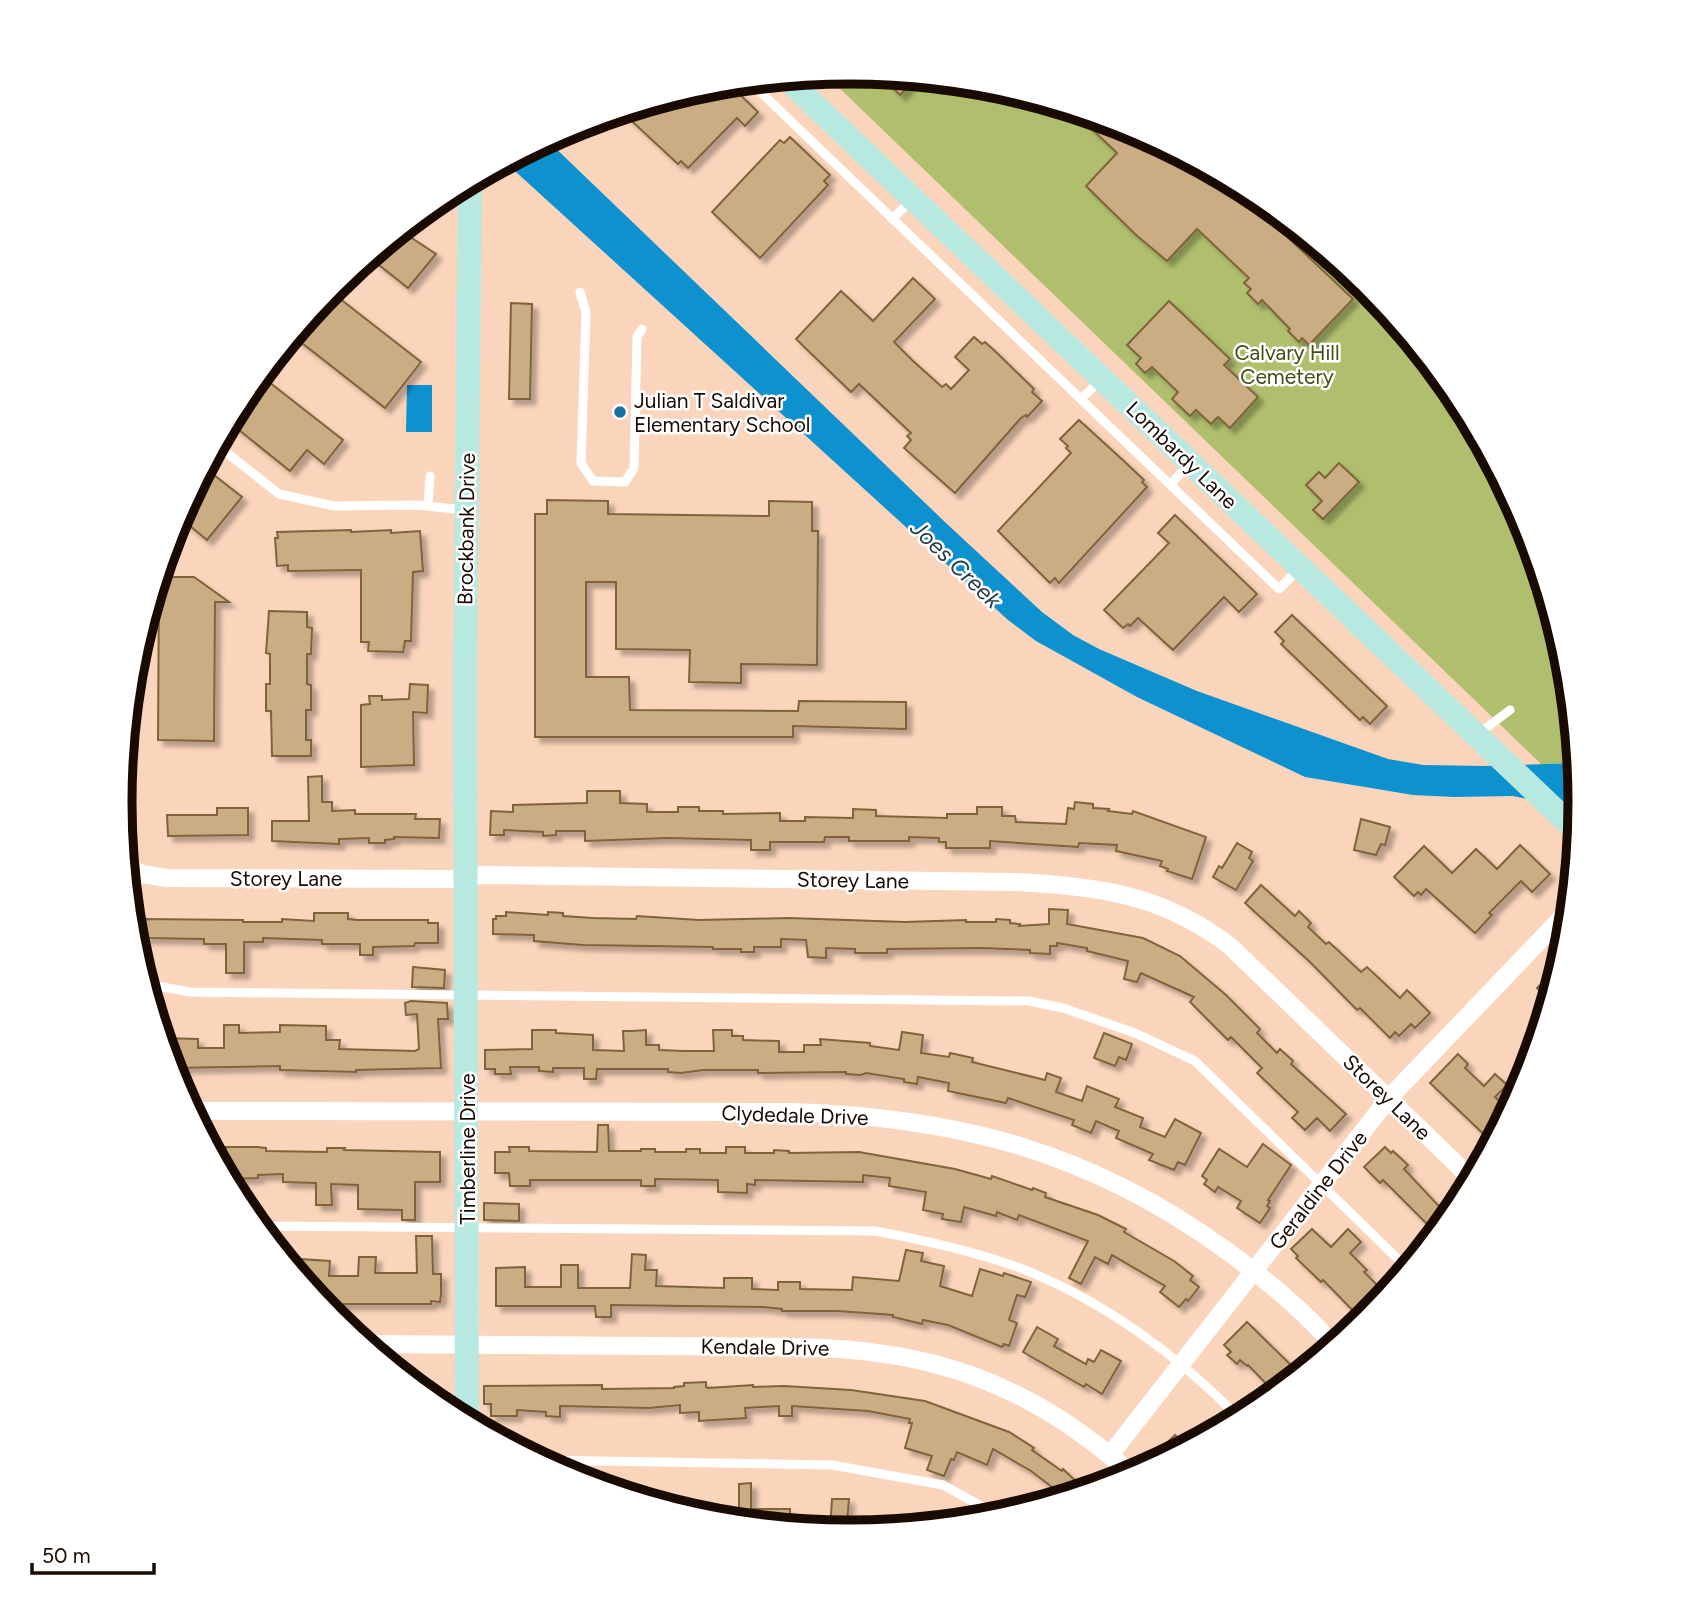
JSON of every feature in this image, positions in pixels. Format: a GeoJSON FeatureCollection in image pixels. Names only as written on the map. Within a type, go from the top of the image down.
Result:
{"type":"FeatureCollection","features":[{"type":"Feature","properties":{"kind":"street","name":"Lombardy Lane"},"geometry":{"type":"LineString","coordinates":[[802,86],[913,199],[1568,822]]}},
{"type":"Feature","properties":{"kind":"street","name":"Brockbank Drive"},"geometry":{"type":"LineString","coordinates":[[466,877],[470,193]]}},
{"type":"Feature","properties":{"kind":"street","name":"Storey Lane"},"geometry":{"type":"LineString","coordinates":[[136,871],[167,878],[452,879],[482,875],[1014,882],[1061,884],[1120,893],[1171,909],[1211,931],[1231,947],[1466,1173]]}},
{"type":"Feature","properties":{"kind":"street","name":"Timberline Drive"},"geometry":{"type":"LineString","coordinates":[[466,877],[467,1410]]}},
{"type":"Feature","properties":{"kind":"street","name":"Geraldine Drive"},"geometry":{"type":"LineString","coordinates":[[1110,1455],[1389,1098],[1559,921]]}},
{"type":"Feature","properties":{"kind":"street","name":"Clydedale Drive"},"geometry":{"type":"LineString","coordinates":[[202,1111],[851,1114],[971,1132],[1028,1147],[1096,1174],[1146,1198],[1255,1271],[1328,1340]]}},
{"type":"Feature","properties":{"kind":"street","name":"Kendale Drive"},"geometry":{"type":"LineString","coordinates":[[378,1344],[841,1348],[888,1353],[944,1366],[987,1380],[1052,1414],[1123,1467]]}},
{"type":"Feature","properties":{"kind":"lane"},"geometry":{"type":"LineString","coordinates":[[758,90],[1279,589],[1301,567]]}},
{"type":"Feature","properties":{"kind":"lane"},"geometry":{"type":"LineString","coordinates":[[892,219],[913,199]]}},
{"type":"Feature","properties":{"kind":"lane"},"geometry":{"type":"LineString","coordinates":[[580,292],[586,313],[581,463],[593,481],[625,482],[634,468],[637,337],[642,329]]}},
{"type":"Feature","properties":{"kind":"lane"},"geometry":{"type":"LineString","coordinates":[[1081,400],[1102,379]]}},
{"type":"Feature","properties":{"kind":"lane"},"geometry":{"type":"LineString","coordinates":[[224,451],[279,494],[334,506],[428,506],[466,510]]}},
{"type":"Feature","properties":{"kind":"lane"},"geometry":{"type":"LineString","coordinates":[[1171,484],[1190,462]]}},
{"type":"Feature","properties":{"kind":"lane"},"geometry":{"type":"LineString","coordinates":[[428,506],[430,476]]}},
{"type":"Feature","properties":{"kind":"lane"},"geometry":{"type":"LineString","coordinates":[[1481,739],[1510,710]]}},
{"type":"Feature","properties":{"kind":"lane"},"geometry":{"type":"LineString","coordinates":[[155,986],[190,992],[1028,1001],[1063,1008],[1135,1033],[1195,1061],[1402,1263]]}},
{"type":"Feature","properties":{"kind":"lane"},"geometry":{"type":"LineString","coordinates":[[270,1226],[875,1231],[926,1240],[1021,1269],[1102,1309],[1149,1339],[1181,1364],[1232,1411]]}},
{"type":"Feature","properties":{"kind":"lane"},"geometry":{"type":"LineString","coordinates":[[563,1460],[832,1465],[943,1485],[985,1508]]}},
{"type":"Feature","properties":{"kind":"green space","name":"Calvary Hill Cemetery"},"geometry":{"type":"Polygon","coordinates":[[[836,85],[944,90],[991,98],[1036,108],[1125,139],[1210,180],[1250,205],[1288,232],[1359,294],[1421,365],[1448,403],[1473,443],[1514,528],[1545,617],[1563,709],[1567,763],[1541,764],[836,85]]]}},
{"type":"Feature","properties":{"kind":"water","name":"Joes Creek"},"geometry":{"type":"Polygon","coordinates":[[[555,148],[947,524],[1042,612],[1073,635],[1197,691],[1388,759],[1423,765],[1567,763],[1569,807],[1513,796],[1413,795],[1305,777],[1137,697],[1036,641],[1008,620],[512,169],[555,148]]]}},
{"type":"Feature","properties":{"kind":"water"},"geometry":{"type":"Polygon","coordinates":[[[407,385],[432,385],[432,432],[406,432],[407,385]]]}},
{"type":"Feature","properties":{"kind":"building"},"geometry":{"type":"Polygon","coordinates":[[[891,86],[908,87],[900,95],[891,86]]]}},
{"type":"Feature","properties":{"kind":"building"},"geometry":{"type":"Polygon","coordinates":[[[738,93],[758,112],[745,126],[737,118],[688,168],[681,161],[678,164],[630,119],[665,108],[738,93]]]}},
{"type":"Feature","properties":{"kind":"building"},"geometry":{"type":"Polygon","coordinates":[[[1087,124],[1168,158],[1250,205],[1283,228],[1280,230],[1353,299],[1309,345],[1302,338],[1299,342],[1262,300],[1258,304],[1247,293],[1251,289],[1244,283],[1249,278],[1197,229],[1167,261],[1086,186],[1117,153],[1087,124]]]}},
{"type":"Feature","properties":{"kind":"building"},"geometry":{"type":"Polygon","coordinates":[[[790,137],[830,175],[824,181],[828,185],[760,258],[712,212],[780,140],[784,143],[790,137]]]}},
{"type":"Feature","properties":{"kind":"building"},"geometry":{"type":"Polygon","coordinates":[[[408,236],[436,254],[408,288],[376,263],[408,236]]]}},
{"type":"Feature","properties":{"kind":"building"},"geometry":{"type":"Polygon","coordinates":[[[913,278],[935,299],[894,342],[912,360],[942,387],[946,384],[951,389],[969,370],[955,357],[974,337],[982,344],[985,342],[997,353],[1034,389],[1032,392],[1042,401],[1027,417],[1026,415],[1021,418],[955,493],[904,448],[911,440],[907,436],[911,433],[859,384],[851,392],[796,339],[841,291],[873,321],[913,278]]]}},
{"type":"Feature","properties":{"kind":"building"},"geometry":{"type":"Polygon","coordinates":[[[339,298],[421,362],[385,408],[300,341],[339,298]]]}},
{"type":"Feature","properties":{"kind":"building"},"geometry":{"type":"Polygon","coordinates":[[[1169,301],[1230,359],[1224,365],[1258,397],[1230,428],[1218,417],[1211,424],[1196,410],[1190,416],[1172,399],[1178,392],[1152,367],[1145,373],[1136,364],[1141,358],[1127,345],[1169,301]]]}},
{"type":"Feature","properties":{"kind":"building"},"geometry":{"type":"Polygon","coordinates":[[[511,303],[532,304],[530,399],[509,399],[511,303]]]}},
{"type":"Feature","properties":{"kind":"building"},"geometry":{"type":"Polygon","coordinates":[[[268,381],[343,440],[324,464],[307,450],[290,471],[237,428],[268,381]]]}},
{"type":"Feature","properties":{"kind":"building"},"geometry":{"type":"Polygon","coordinates":[[[1079,420],[1144,480],[1142,482],[1147,487],[1059,583],[1055,578],[1050,583],[998,531],[1071,453],[1060,439],[1079,420]]]}},
{"type":"Feature","properties":{"kind":"building"},"geometry":{"type":"Polygon","coordinates":[[[1339,463],[1359,482],[1323,519],[1313,510],[1322,501],[1306,485],[1319,472],[1325,478],[1339,463]]]}},
{"type":"Feature","properties":{"kind":"building"},"geometry":{"type":"Polygon","coordinates":[[[212,474],[242,497],[207,540],[188,525],[212,474]]]}},
{"type":"Feature","properties":{"kind":"building"},"geometry":{"type":"Polygon","coordinates":[[[547,500],[608,501],[608,514],[769,516],[769,501],[812,502],[812,531],[818,531],[817,665],[741,664],[741,683],[689,682],[690,650],[616,649],[616,582],[586,582],[586,677],[629,677],[630,710],[798,711],[799,701],[906,702],[906,729],[793,726],[793,737],[535,737],[535,514],[547,514],[547,500]]]}},
{"type":"Feature","properties":{"kind":"building"},"geometry":{"type":"Polygon","coordinates":[[[1175,515],[1257,594],[1239,612],[1224,597],[1173,650],[1138,618],[1130,626],[1128,624],[1123,628],[1104,610],[1169,543],[1158,533],[1175,515]]]}},
{"type":"Feature","properties":{"kind":"building"},"geometry":{"type":"Polygon","coordinates":[[[391,530],[391,533],[420,531],[423,571],[413,572],[411,641],[405,641],[403,652],[368,651],[369,642],[361,642],[361,570],[288,571],[288,565],[277,566],[277,532],[391,530]]]}},
{"type":"Feature","properties":{"kind":"building"},"geometry":{"type":"Polygon","coordinates":[[[168,577],[194,577],[229,602],[215,602],[214,741],[158,740],[159,608],[168,577]]]}},
{"type":"Feature","properties":{"kind":"building"},"geometry":{"type":"Polygon","coordinates":[[[269,611],[307,612],[307,627],[312,628],[311,654],[307,654],[307,684],[311,685],[311,710],[306,710],[306,740],[311,740],[311,756],[272,756],[271,711],[266,711],[266,684],[270,684],[270,654],[266,653],[269,611]]]}},
{"type":"Feature","properties":{"kind":"building"},"geometry":{"type":"Polygon","coordinates":[[[1292,615],[1387,706],[1370,724],[1363,717],[1360,720],[1281,644],[1284,641],[1275,632],[1292,615]]]}},
{"type":"Feature","properties":{"kind":"building"},"geometry":{"type":"Polygon","coordinates":[[[410,684],[428,685],[427,713],[413,712],[414,765],[361,767],[361,705],[370,704],[369,696],[382,696],[382,700],[409,699],[410,684]]]}},
{"type":"Feature","properties":{"kind":"building"},"geometry":{"type":"Polygon","coordinates":[[[322,776],[322,802],[332,802],[332,811],[355,810],[355,814],[416,814],[415,819],[440,819],[439,838],[394,837],[385,840],[385,843],[369,843],[369,838],[339,839],[339,844],[272,841],[272,821],[309,821],[308,777],[322,776]]]}},
{"type":"Feature","properties":{"kind":"building"},"geometry":{"type":"Polygon","coordinates":[[[587,791],[620,791],[620,803],[647,804],[647,812],[678,812],[678,807],[699,807],[699,811],[723,811],[723,814],[780,813],[780,821],[805,821],[805,817],[853,818],[853,809],[876,810],[876,816],[947,818],[947,814],[977,814],[977,807],[1002,807],[1002,816],[1015,816],[1016,822],[1066,824],[1068,808],[1074,809],[1075,802],[1093,804],[1093,808],[1109,809],[1108,811],[1132,814],[1133,811],[1206,837],[1192,879],[1167,871],[1168,869],[1160,866],[1162,861],[1116,851],[1117,845],[1079,843],[1078,847],[990,841],[990,848],[946,848],[946,842],[939,842],[939,838],[849,841],[849,837],[825,837],[824,842],[770,842],[770,850],[751,850],[751,840],[668,838],[585,841],[585,831],[556,831],[556,835],[543,836],[543,832],[504,830],[504,835],[490,835],[491,811],[513,812],[513,805],[587,803],[587,791]]]}},
{"type":"Feature","properties":{"kind":"building"},"geometry":{"type":"Polygon","coordinates":[[[217,808],[248,808],[248,835],[168,836],[167,815],[217,815],[217,808]]]}},
{"type":"Feature","properties":{"kind":"building"},"geometry":{"type":"Polygon","coordinates":[[[1361,819],[1390,827],[1385,845],[1381,844],[1376,855],[1354,850],[1361,819]]]}},
{"type":"Feature","properties":{"kind":"building"},"geometry":{"type":"Polygon","coordinates":[[[1237,843],[1252,852],[1249,858],[1253,861],[1236,890],[1213,877],[1219,866],[1222,868],[1237,843]]]}},
{"type":"Feature","properties":{"kind":"building"},"geometry":{"type":"Polygon","coordinates":[[[1520,845],[1550,874],[1532,892],[1521,881],[1489,913],[1492,915],[1475,933],[1426,889],[1421,895],[1418,892],[1414,896],[1394,877],[1424,846],[1452,873],[1476,849],[1497,869],[1520,845]]]}},
{"type":"Feature","properties":{"kind":"building"},"geometry":{"type":"Polygon","coordinates":[[[1261,885],[1295,916],[1299,911],[1311,923],[1308,927],[1326,944],[1329,942],[1361,972],[1367,967],[1400,998],[1407,990],[1430,1013],[1415,1028],[1411,1024],[1399,1036],[1395,1032],[1390,1038],[1245,903],[1261,885]]]}},
{"type":"Feature","properties":{"kind":"building"},"geometry":{"type":"Polygon","coordinates":[[[1049,909],[1068,910],[1067,924],[1143,938],[1180,956],[1226,995],[1260,1029],[1257,1033],[1277,1053],[1280,1049],[1293,1061],[1291,1064],[1346,1114],[1330,1131],[1317,1118],[1305,1130],[1292,1118],[1298,1112],[1257,1073],[1262,1068],[1231,1037],[1228,1040],[1190,1002],[1194,997],[1141,973],[1137,982],[1124,979],[1128,961],[1087,951],[1087,948],[1057,943],[1057,946],[1050,946],[1050,954],[1030,953],[1030,950],[982,948],[887,949],[887,953],[855,953],[855,949],[826,948],[826,958],[808,957],[806,940],[781,939],[781,947],[754,947],[754,952],[741,952],[741,949],[713,947],[583,945],[534,941],[534,935],[493,934],[493,919],[496,919],[496,916],[506,916],[506,912],[548,915],[548,912],[563,913],[563,916],[593,918],[636,919],[637,916],[699,920],[789,918],[996,922],[996,919],[1010,920],[1010,923],[1020,924],[1019,926],[1049,924],[1049,909]]]}},
{"type":"Feature","properties":{"kind":"building"},"geometry":{"type":"Polygon","coordinates":[[[314,913],[348,913],[348,919],[357,920],[428,920],[428,923],[438,923],[438,943],[373,947],[373,955],[360,955],[360,944],[322,944],[322,940],[263,938],[263,942],[244,942],[244,973],[226,973],[226,944],[204,944],[204,939],[145,938],[144,931],[144,919],[314,921],[314,913]]]}},
{"type":"Feature","properties":{"kind":"building"},"geometry":{"type":"Polygon","coordinates":[[[413,967],[445,970],[444,988],[412,987],[413,967]]]}},
{"type":"Feature","properties":{"kind":"building"},"geometry":{"type":"Polygon","coordinates":[[[1547,978],[1543,994],[1537,988],[1547,978]]]}},
{"type":"Feature","properties":{"kind":"building"},"geometry":{"type":"Polygon","coordinates":[[[405,1003],[447,1003],[448,1019],[438,1019],[441,1068],[356,1072],[280,1070],[280,1066],[183,1068],[172,1038],[198,1039],[198,1048],[224,1048],[224,1025],[239,1025],[239,1033],[280,1032],[280,1025],[326,1026],[326,1040],[340,1040],[339,1049],[415,1051],[419,1049],[417,1014],[406,1015],[405,1003]]]}},
{"type":"Feature","properties":{"kind":"building"},"geometry":{"type":"Polygon","coordinates":[[[532,1030],[593,1035],[593,1050],[624,1051],[623,1031],[646,1030],[646,1045],[659,1045],[659,1050],[684,1051],[714,1051],[713,1030],[732,1030],[732,1036],[743,1036],[743,1040],[779,1041],[779,1052],[804,1052],[804,1045],[821,1045],[820,1039],[870,1043],[870,1046],[899,1050],[902,1032],[923,1035],[921,1053],[949,1057],[950,1053],[973,1058],[972,1062],[1045,1080],[1047,1073],[1061,1078],[1056,1092],[1082,1101],[1087,1086],[1119,1099],[1115,1107],[1143,1118],[1140,1127],[1165,1137],[1175,1119],[1201,1133],[1185,1165],[1178,1162],[1174,1170],[1149,1160],[1153,1154],[1116,1138],[1119,1131],[1096,1121],[1091,1133],[1072,1125],[1074,1120],[1008,1098],[1006,1103],[948,1091],[949,1083],[918,1077],[917,1084],[904,1082],[904,1079],[846,1072],[758,1073],[758,1070],[703,1070],[681,1073],[668,1072],[668,1069],[597,1069],[596,1079],[584,1079],[584,1068],[553,1068],[553,1072],[539,1071],[539,1067],[510,1067],[511,1074],[495,1074],[495,1069],[485,1069],[485,1050],[532,1049],[532,1030]]]}},
{"type":"Feature","properties":{"kind":"building"},"geometry":{"type":"Polygon","coordinates":[[[1104,1033],[1132,1044],[1126,1060],[1119,1057],[1115,1066],[1094,1058],[1104,1033]]]}},
{"type":"Feature","properties":{"kind":"building"},"geometry":{"type":"Polygon","coordinates":[[[1458,1054],[1468,1064],[1465,1068],[1484,1086],[1495,1074],[1507,1085],[1495,1097],[1502,1104],[1486,1137],[1430,1083],[1458,1054]]]}},
{"type":"Feature","properties":{"kind":"building"},"geometry":{"type":"Polygon","coordinates":[[[598,1125],[608,1125],[609,1151],[655,1149],[655,1152],[686,1152],[686,1149],[700,1149],[700,1153],[726,1153],[726,1147],[745,1147],[745,1153],[774,1153],[774,1150],[789,1153],[859,1152],[955,1169],[991,1179],[992,1176],[1046,1193],[1045,1197],[1098,1215],[1126,1229],[1124,1232],[1174,1261],[1193,1276],[1190,1280],[1199,1287],[1188,1301],[1186,1299],[1179,1307],[1160,1292],[1165,1286],[1112,1255],[1108,1264],[1095,1257],[1081,1284],[1069,1278],[1088,1241],[1019,1215],[1017,1220],[997,1212],[996,1216],[964,1207],[961,1222],[942,1219],[943,1214],[923,1210],[926,1192],[889,1186],[890,1178],[863,1175],[863,1182],[755,1180],[755,1185],[747,1184],[747,1193],[718,1192],[718,1180],[655,1179],[655,1186],[641,1186],[641,1180],[530,1180],[530,1186],[510,1186],[509,1173],[495,1173],[495,1152],[510,1152],[509,1147],[529,1147],[529,1151],[597,1152],[598,1125]]]}},
{"type":"Feature","properties":{"kind":"building"},"geometry":{"type":"Polygon","coordinates":[[[1263,1144],[1291,1165],[1268,1200],[1270,1201],[1267,1206],[1270,1208],[1260,1223],[1237,1208],[1241,1201],[1218,1187],[1215,1192],[1204,1184],[1207,1180],[1202,1176],[1219,1149],[1247,1167],[1263,1144]]]}},
{"type":"Feature","properties":{"kind":"building"},"geometry":{"type":"Polygon","coordinates":[[[226,1147],[257,1147],[266,1148],[266,1151],[327,1152],[327,1148],[345,1148],[344,1150],[440,1152],[440,1182],[415,1182],[415,1220],[402,1220],[402,1210],[358,1209],[358,1185],[331,1184],[332,1205],[316,1205],[316,1183],[283,1182],[283,1174],[238,1179],[223,1152],[226,1152],[226,1147]]]}},
{"type":"Feature","properties":{"kind":"building"},"geometry":{"type":"Polygon","coordinates":[[[1385,1147],[1391,1153],[1393,1151],[1408,1165],[1404,1169],[1442,1210],[1430,1227],[1383,1180],[1380,1183],[1364,1167],[1385,1147]]]}},
{"type":"Feature","properties":{"kind":"building"},"geometry":{"type":"Polygon","coordinates":[[[484,1203],[519,1204],[519,1221],[484,1220],[484,1203]]]}},
{"type":"Feature","properties":{"kind":"building"},"geometry":{"type":"Polygon","coordinates":[[[1312,1229],[1331,1247],[1348,1229],[1361,1242],[1350,1253],[1380,1288],[1356,1314],[1323,1280],[1321,1282],[1296,1258],[1298,1256],[1291,1249],[1312,1229]]]}},
{"type":"Feature","properties":{"kind":"building"},"geometry":{"type":"Polygon","coordinates":[[[416,1236],[432,1236],[433,1274],[441,1274],[440,1302],[337,1306],[296,1259],[330,1261],[329,1276],[358,1276],[359,1257],[376,1257],[375,1273],[417,1273],[416,1236]]]}},
{"type":"Feature","properties":{"kind":"building"},"geometry":{"type":"Polygon","coordinates":[[[906,1250],[923,1253],[921,1261],[944,1266],[940,1286],[972,1296],[980,1269],[1031,1282],[1025,1297],[1017,1295],[1009,1320],[1017,1323],[1009,1346],[1004,1344],[1002,1347],[948,1325],[923,1320],[922,1324],[893,1315],[782,1311],[763,1307],[611,1305],[611,1317],[596,1317],[595,1306],[496,1306],[496,1268],[525,1267],[525,1287],[561,1287],[561,1265],[578,1265],[578,1288],[630,1288],[632,1254],[646,1255],[645,1270],[657,1270],[656,1286],[724,1288],[724,1278],[752,1278],[752,1289],[778,1290],[778,1282],[800,1282],[800,1289],[852,1290],[853,1277],[899,1281],[906,1250]]]}},
{"type":"Feature","properties":{"kind":"building"},"geometry":{"type":"Polygon","coordinates":[[[1247,1322],[1294,1368],[1269,1387],[1248,1365],[1240,1360],[1237,1364],[1227,1355],[1231,1352],[1224,1345],[1247,1322]]]}},
{"type":"Feature","properties":{"kind":"building"},"geometry":{"type":"Polygon","coordinates":[[[1037,1327],[1058,1339],[1054,1346],[1086,1364],[1088,1359],[1094,1362],[1101,1350],[1121,1361],[1102,1394],[1086,1384],[1084,1387],[1023,1352],[1037,1327]]]}},
{"type":"Feature","properties":{"kind":"building"},"geometry":{"type":"Polygon","coordinates":[[[706,1382],[708,1388],[753,1385],[851,1390],[925,1401],[1009,1432],[1062,1471],[1063,1469],[1078,1484],[1057,1491],[1031,1471],[993,1449],[987,1465],[957,1452],[944,1476],[927,1470],[932,1456],[905,1448],[912,1423],[909,1423],[910,1419],[868,1411],[792,1406],[792,1416],[779,1416],[779,1406],[745,1408],[746,1418],[699,1421],[699,1412],[680,1413],[680,1405],[649,1408],[560,1406],[560,1417],[546,1416],[546,1412],[517,1410],[517,1416],[491,1416],[491,1404],[484,1404],[484,1386],[602,1385],[602,1389],[674,1388],[684,1386],[684,1383],[706,1382]]]}},
{"type":"Feature","properties":{"kind":"building"},"geometry":{"type":"Polygon","coordinates":[[[1175,1435],[1181,1440],[1168,1447],[1158,1451],[1175,1435]]]}},
{"type":"Feature","properties":{"kind":"building"},"geometry":{"type":"Polygon","coordinates":[[[751,1483],[751,1509],[790,1509],[790,1518],[734,1511],[739,1508],[739,1484],[751,1483]]]}},
{"type":"Feature","properties":{"kind":"building"},"geometry":{"type":"Polygon","coordinates":[[[832,1499],[849,1499],[847,1521],[831,1520],[832,1499]]]}},
{"type":"Feature","properties":{"kind":"place","name":"Julian T Saldivar Elementary School"},"geometry":{"type":"Point","coordinates":[620,412]}}]}
